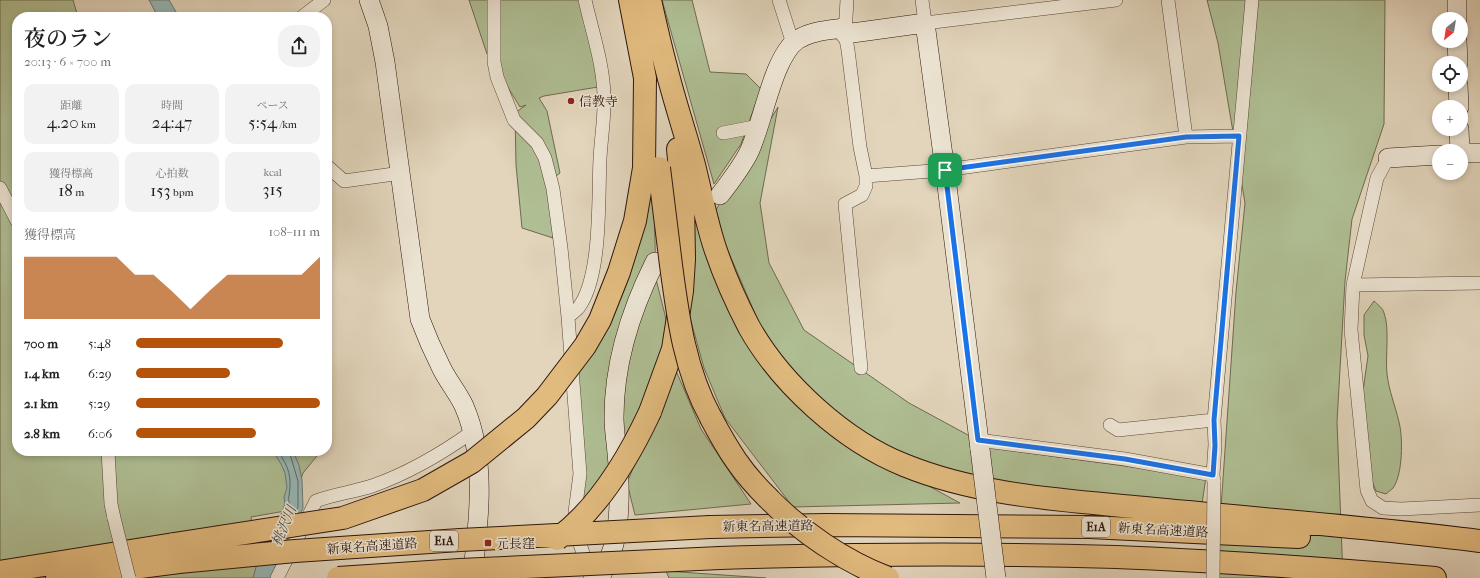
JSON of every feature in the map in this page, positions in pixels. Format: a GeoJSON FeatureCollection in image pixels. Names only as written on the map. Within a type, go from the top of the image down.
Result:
{"type":"FeatureCollection","features":[{"type":"Feature","properties":{"kind":"highway"},"geometry":{"type":"LineString","coordinates":[[630,0],[644,78],[652,168],[678,316],[686,353],[696,386],[711,418],[739,466],[753,484],[783,513],[817,540],[842,556],[876,574],[888,578]]}},
{"type":"Feature","properties":{"kind":"highway"},"geometry":{"type":"LineString","coordinates":[[650,0],[666,69],[694,166],[715,249],[732,293],[750,329],[770,358],[791,383],[844,432],[903,464],[923,472],[1003,493],[1480,541]]}},
{"type":"Feature","properties":{"kind":"highway"},"geometry":{"type":"LineString","coordinates":[[499,578],[566,532],[608,485],[636,442],[650,412],[673,349],[682,291],[684,259],[680,164],[666,69]]}},
{"type":"Feature","properties":{"kind":"highway"},"geometry":{"type":"LineString","coordinates":[[0,572],[177,553],[343,518],[422,490],[472,462],[526,418],[560,379],[600,320],[619,272],[652,168]]}},
{"type":"Feature","properties":{"kind":"highway","name":"新東名高速道路"},"geometry":{"type":"LineString","coordinates":[[57,578],[177,553],[295,551],[460,540],[710,527],[841,525],[1089,526],[1306,538],[1480,551]]}},
{"type":"Feature","properties":{"kind":"highway","name":"E1A"},"geometry":{"type":"LineString","coordinates":[[338,578],[460,570],[720,558],[888,555],[1116,557],[1309,567],[1435,578]]}},
{"type":"Feature","properties":{"kind":"street"},"geometry":{"type":"LineString","coordinates":[[308,12],[324,0]]}},
{"type":"Feature","properties":{"kind":"street"},"geometry":{"type":"LineString","coordinates":[[369,0],[378,26],[386,62],[420,319],[441,368],[464,406],[472,432],[479,473],[478,510],[472,578]]}},
{"type":"Feature","properties":{"kind":"street"},"geometry":{"type":"LineString","coordinates":[[494,0],[494,62],[497,77],[514,120],[537,143],[543,153],[553,189],[568,317],[580,474],[575,512],[580,544],[591,578]]}},
{"type":"Feature","properties":{"kind":"street"},"geometry":{"type":"LineString","coordinates":[[568,317],[579,307],[587,292],[593,270],[596,249],[604,95],[601,70],[585,0]]}},
{"type":"Feature","properties":{"kind":"street"},"geometry":{"type":"LineString","coordinates":[[779,0],[793,44]]}},
{"type":"Feature","properties":{"kind":"street"},"geometry":{"type":"LineString","coordinates":[[845,34],[847,0]]}},
{"type":"Feature","properties":{"kind":"street"},"geometry":{"type":"LineString","coordinates":[[922,0],[945,170],[996,578]]}},
{"type":"Feature","properties":{"kind":"street"},"geometry":{"type":"LineString","coordinates":[[845,34],[1116,0]]}},
{"type":"Feature","properties":{"kind":"street"},"geometry":{"type":"LineString","coordinates":[[1168,0],[1186,137]]}},
{"type":"Feature","properties":{"kind":"street"},"geometry":{"type":"LineString","coordinates":[[1213,578],[1214,420],[1252,0]]}},
{"type":"Feature","properties":{"kind":"street"},"geometry":{"type":"LineString","coordinates":[[1456,0],[1457,12]]}},
{"type":"Feature","properties":{"kind":"street"},"geometry":{"type":"LineString","coordinates":[[720,194],[737,173],[745,160],[759,126],[778,67],[785,52],[793,44],[805,36],[821,31],[844,28],[860,148],[866,176],[866,186],[862,195],[845,204],[861,368]]}},
{"type":"Feature","properties":{"kind":"street"},"geometry":{"type":"LineString","coordinates":[[723,133],[759,126]]}},
{"type":"Feature","properties":{"kind":"street"},"geometry":{"type":"LineString","coordinates":[[866,176],[945,170],[1186,137],[1239,136]]}},
{"type":"Feature","properties":{"kind":"street"},"geometry":{"type":"LineString","coordinates":[[1468,152],[1480,153]]}},
{"type":"Feature","properties":{"kind":"street"},"geometry":{"type":"LineString","coordinates":[[1432,155],[1388,158],[1377,178],[1353,285],[1351,330],[1367,490],[1372,501],[1383,508],[1480,505]]}},
{"type":"Feature","properties":{"kind":"street"},"geometry":{"type":"LineString","coordinates":[[332,170],[344,181],[401,173]]}},
{"type":"Feature","properties":{"kind":"street"},"geometry":{"type":"LineString","coordinates":[[0,188],[12,211]]}},
{"type":"Feature","properties":{"kind":"street"},"geometry":{"type":"LineString","coordinates":[[600,578],[614,545],[619,511],[614,417],[616,387],[623,347],[635,306],[655,262]]}},
{"type":"Feature","properties":{"kind":"street"},"geometry":{"type":"LineString","coordinates":[[1353,285],[1480,283]]}},
{"type":"Feature","properties":{"kind":"street"},"geometry":{"type":"LineString","coordinates":[[1110,425],[1118,430],[1214,420]]}},
{"type":"Feature","properties":{"kind":"street"},"geometry":{"type":"LineString","coordinates":[[277,578],[316,501],[371,486],[400,476],[446,450],[472,432]]}},
{"type":"Feature","properties":{"kind":"street"},"geometry":{"type":"LineString","coordinates":[[979,445],[1125,459],[1213,478]]}},
{"type":"Feature","properties":{"kind":"street"},"geometry":{"type":"LineString","coordinates":[[108,456],[111,504],[129,578]]}},
{"type":"Feature","properties":{"kind":"green space"},"geometry":{"type":"Polygon","coordinates":[[[0,0],[73,0],[77,12],[12,12],[12,456],[317,456],[303,473],[291,510],[251,517],[260,574],[259,578],[0,578],[0,0]]]}},
{"type":"Feature","properties":{"kind":"green space"},"geometry":{"type":"Polygon","coordinates":[[[469,0],[495,0],[487,54],[469,0]]]}},
{"type":"Feature","properties":{"kind":"green space"},"geometry":{"type":"Polygon","coordinates":[[[496,0],[584,0],[598,87],[539,98],[547,111],[560,173],[551,180],[553,238],[522,228],[516,165],[515,113],[526,105],[520,107],[495,66],[496,0]]]}},
{"type":"Feature","properties":{"kind":"green space"},"geometry":{"type":"Polygon","coordinates":[[[662,0],[692,0],[710,72],[746,74],[761,89],[741,144],[714,184],[662,0]]]}},
{"type":"Feature","properties":{"kind":"green space"},"geometry":{"type":"Polygon","coordinates":[[[1207,0],[1385,0],[1384,124],[1352,219],[1345,281],[1337,422],[1343,578],[1219,578],[1218,551],[1236,292],[1245,203],[1218,43],[1207,0]]]}},
{"type":"Feature","properties":{"kind":"green space"},"geometry":{"type":"Polygon","coordinates":[[[778,107],[760,203],[769,263],[804,330],[909,403],[992,448],[1206,477],[1202,504],[997,489],[917,464],[827,417],[768,344],[723,239],[716,210],[778,107]]]}},
{"type":"Feature","properties":{"kind":"green space"},"geometry":{"type":"Polygon","coordinates":[[[651,179],[654,205],[656,279],[670,335],[639,424],[578,511],[575,374],[651,179]]]}},
{"type":"Feature","properties":{"kind":"green space"},"geometry":{"type":"Polygon","coordinates":[[[702,221],[728,297],[868,453],[960,503],[793,507],[725,418],[704,368],[689,314],[694,222],[702,221]]]}},
{"type":"Feature","properties":{"kind":"green space"},"geometry":{"type":"Polygon","coordinates":[[[1374,301],[1382,309],[1386,319],[1387,374],[1399,422],[1401,437],[1399,474],[1393,488],[1386,494],[1376,491],[1369,474],[1363,391],[1368,356],[1364,335],[1364,315],[1374,301]]]}},
{"type":"Feature","properties":{"kind":"green space"},"geometry":{"type":"Polygon","coordinates":[[[674,366],[701,429],[751,504],[635,515],[627,483],[674,366]]]}},
{"type":"Feature","properties":{"kind":"green space"},"geometry":{"type":"Polygon","coordinates":[[[666,571],[766,578],[669,578],[666,571]]]}},
{"type":"Feature","properties":{"kind":"water"},"geometry":{"type":"Polygon","coordinates":[[[149,0],[169,0],[176,12],[155,12],[149,0]]]}},
{"type":"Feature","properties":{"kind":"water","name":"桃沢川"},"geometry":{"type":"Polygon","coordinates":[[[276,456],[295,456],[299,465],[302,480],[303,508],[279,557],[271,578],[253,578],[256,567],[279,520],[285,504],[284,497],[287,488],[285,473],[276,456]]]}},
{"type":"Feature","properties":{"kind":"place","name":"信教寺"},"geometry":{"type":"Point","coordinates":[571,101]}},
{"type":"Feature","properties":{"kind":"place","name":"元長窪"},"geometry":{"type":"Point","coordinates":[488,543]}},
{"type":"Feature","properties":{"kind":"route"},"geometry":{"type":"LineString","coordinates":[[1239,136],[1214,420],[1215,446],[1213,475],[1125,459],[978,440],[945,170],[1186,137],[1239,136]]}}]}
